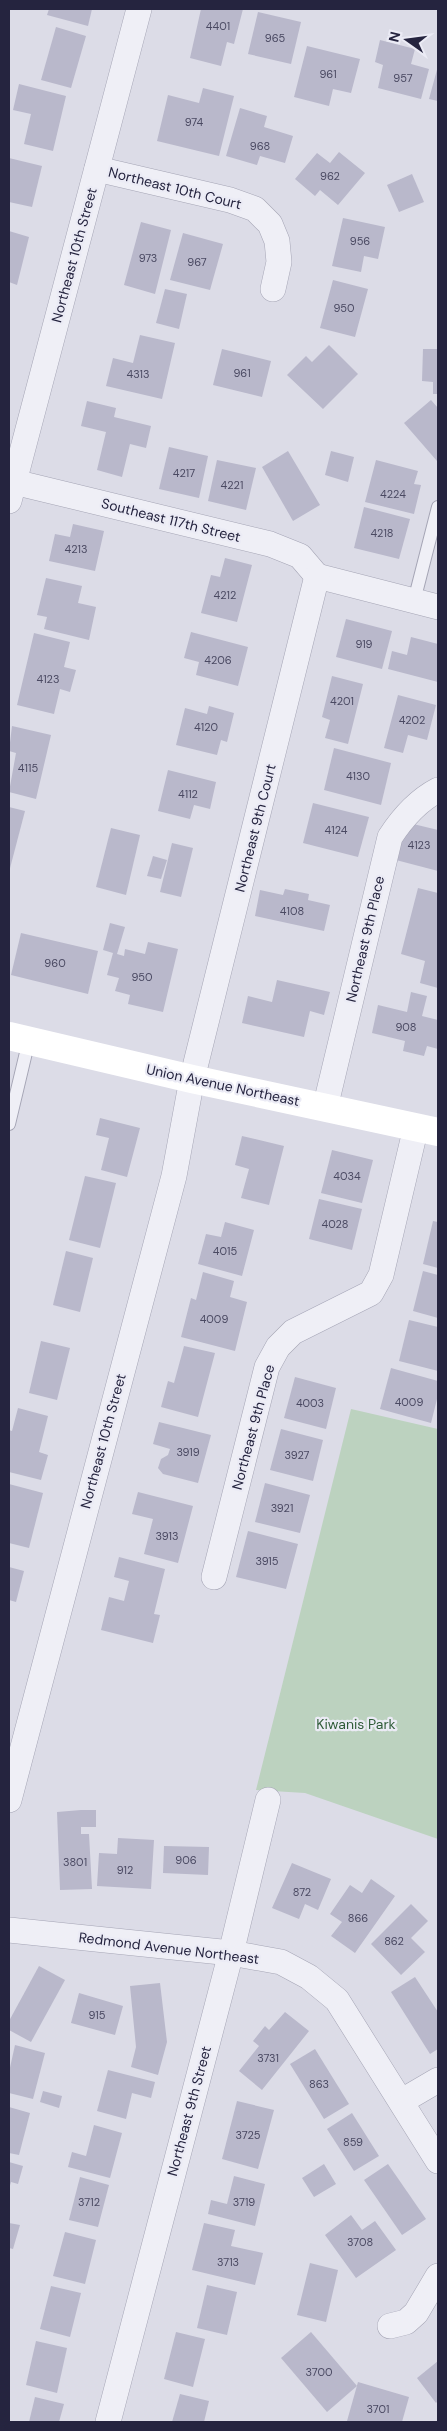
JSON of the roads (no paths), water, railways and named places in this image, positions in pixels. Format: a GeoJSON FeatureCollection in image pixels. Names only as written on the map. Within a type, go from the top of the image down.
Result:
{"type":"FeatureCollection","features":[{"type":"Feature","properties":{"kind":"street","name":"Northeast 10th Street"},"geometry":{"type":"LineString","coordinates":[[11,492],[139,9]]}},
{"type":"Feature","properties":{"kind":"street","name":"Northeast 10th Court"},"geometry":{"type":"LineString","coordinates":[[98,169],[230,200],[255,209],[270,224],[277,241],[279,262],[273,289]]}},
{"type":"Feature","properties":{"kind":"street","name":"Southeast 117th Street"},"geometry":{"type":"LineString","coordinates":[[11,492],[270,544],[300,556],[317,576]]}},
{"type":"Feature","properties":{"kind":"street"},"geometry":{"type":"LineString","coordinates":[[317,576],[438,607]]}},
{"type":"Feature","properties":{"kind":"street","name":"Northeast 9th Court"},"geometry":{"type":"LineString","coordinates":[[192,1079],[317,576]]}},
{"type":"Feature","properties":{"kind":"street","name":"Northeast 9th Place"},"geometry":{"type":"LineString","coordinates":[[325,1108],[390,837],[405,814],[427,796],[438,790]]}},
{"type":"Feature","properties":{"kind":"street","name":"Union Avenue Northeast"},"geometry":{"type":"LineString","coordinates":[[19,1038],[192,1079],[427,1130]]}},
{"type":"Feature","properties":{"kind":"street","name":"Northeast 10th Street"},"geometry":{"type":"LineString","coordinates":[[9,1800],[174,1176],[192,1079]]}},
{"type":"Feature","properties":{"kind":"street","name":"Northeast 9th Place"},"geometry":{"type":"LineString","coordinates":[[214,1577],[268,1367],[278,1347],[292,1332],[371,1293],[381,1275],[427,1130]]}},
{"type":"Feature","properties":{"kind":"street","name":"Northeast 9th Street"},"geometry":{"type":"LineString","coordinates":[[108,2422],[268,1800]]}},
{"type":"Feature","properties":{"kind":"street","name":"Redmond Avenue Northeast"},"geometry":{"type":"LineString","coordinates":[[9,1930],[230,1953],[281,1962],[309,1977],[337,2000],[438,2161]]}},
{"type":"Feature","properties":{"kind":"street"},"geometry":{"type":"LineString","coordinates":[[402,2101],[438,2080]]}},
{"type":"Feature","properties":{"kind":"street"},"geometry":{"type":"LineString","coordinates":[[390,2326],[406,2322],[416,2313],[438,2276]]}},
{"type":"Feature","properties":{"kind":"lane"},"geometry":{"type":"LineString","coordinates":[[414,601],[438,507]]}},
{"type":"Feature","properties":{"kind":"lane"},"geometry":{"type":"LineString","coordinates":[[9,1124],[19,1038]]}},
{"type":"Feature","properties":{"kind":"park label","name":"Kiwanis Park"},"geometry":{"type":"Point","coordinates":[356,1724]}}]}
